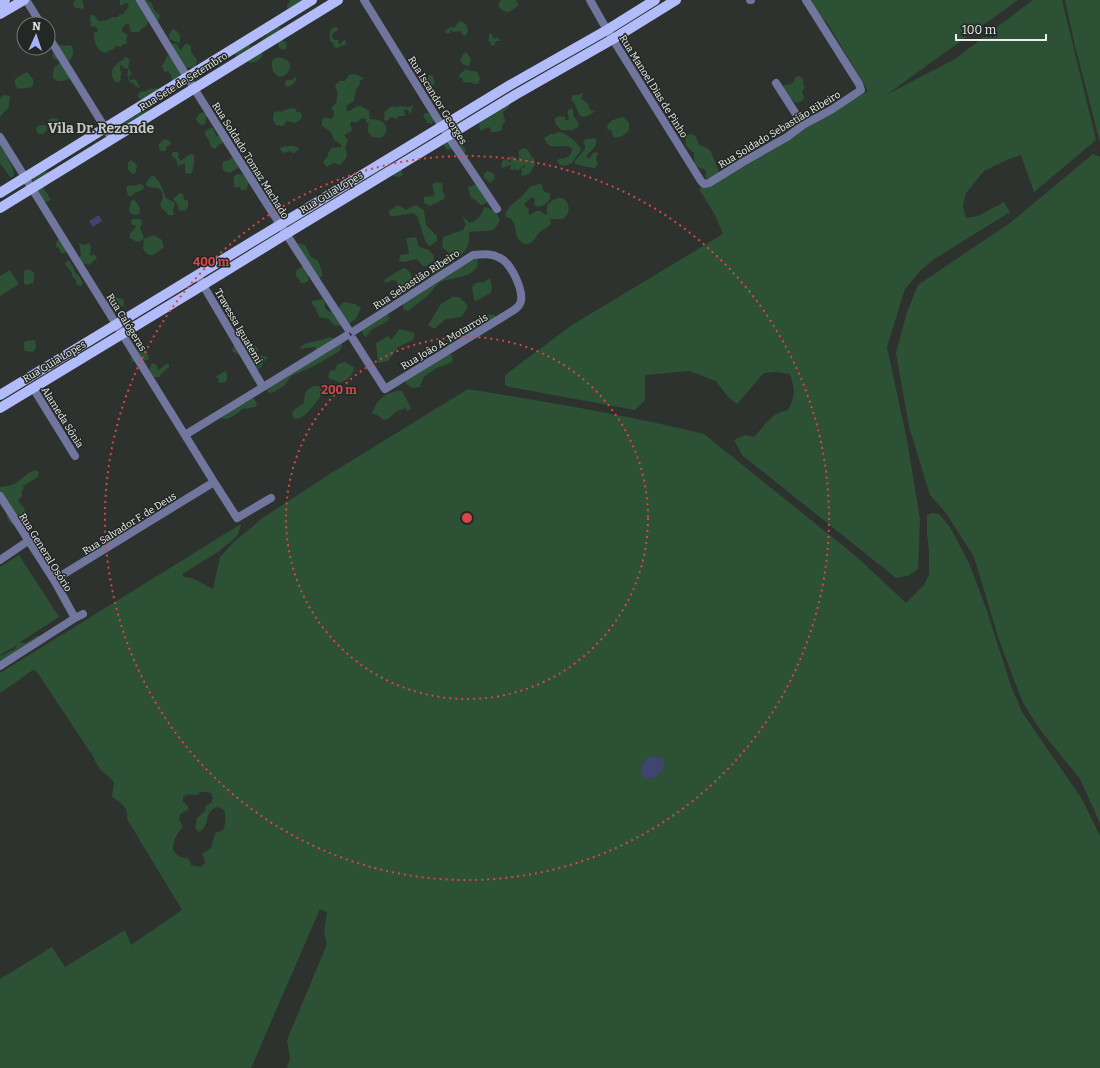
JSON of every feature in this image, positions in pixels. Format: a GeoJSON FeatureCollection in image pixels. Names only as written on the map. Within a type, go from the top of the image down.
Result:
{"type":"FeatureCollection","features":[{"type":"Feature","properties":{"kind":"main road"},"geometry":{"type":"LineString","coordinates":[[0,3],[5,0]]}},
{"type":"Feature","properties":{"kind":"main road"},"geometry":{"type":"LineString","coordinates":[[0,14],[25,0]]}},
{"type":"Feature","properties":{"kind":"main road","name":"Rua Sete de Setembro"},"geometry":{"type":"LineString","coordinates":[[0,193],[312,0]]}},
{"type":"Feature","properties":{"kind":"main road","name":"Rua Sete de Setembro"},"geometry":{"type":"LineString","coordinates":[[0,208],[338,0]]}},
{"type":"Feature","properties":{"kind":"main road","name":"Rua Guia Lopes"},"geometry":{"type":"LineString","coordinates":[[0,395],[510,85],[607,30],[655,0]]}},
{"type":"Feature","properties":{"kind":"main road","name":"Rua Guia Lopes"},"geometry":{"type":"LineString","coordinates":[[0,408],[515,95],[613,39],[676,0]]}},
{"type":"Feature","properties":{"kind":"street"},"geometry":{"type":"LineString","coordinates":[[25,0],[36,16]]}},
{"type":"Feature","properties":{"kind":"street","name":"Rua Soldado Tomaz Machado"},"geometry":{"type":"LineString","coordinates":[[140,0],[194,89],[385,389]]}},
{"type":"Feature","properties":{"kind":"street","name":"Rua Iscandor Georges"},"geometry":{"type":"LineString","coordinates":[[364,0],[448,136],[496,209]]}},
{"type":"Feature","properties":{"kind":"street","name":"Rua Manoel Dias de Pinho"},"geometry":{"type":"LineString","coordinates":[[590,0],[701,181]]}},
{"type":"Feature","properties":{"kind":"street","name":"Rua Soldado Sebastião Ribeiro"},"geometry":{"type":"LineString","coordinates":[[701,181],[704,184],[709,183],[787,137],[803,125],[831,110],[860,90],[859,84],[806,0]]}},
{"type":"Feature","properties":{"kind":"street"},"geometry":{"type":"LineString","coordinates":[[56,49],[112,139]]}},
{"type":"Feature","properties":{"kind":"street"},"geometry":{"type":"LineString","coordinates":[[776,83],[803,125]]}},
{"type":"Feature","properties":{"kind":"street","name":"Rua Calógeras"},"geometry":{"type":"LineString","coordinates":[[0,137],[237,518],[271,498]]}},
{"type":"Feature","properties":{"kind":"street","name":"Rua Sebastião Ribeiro"},"geometry":{"type":"LineString","coordinates":[[185,435],[350,334],[473,255],[488,253],[502,259],[515,275],[522,294],[521,302],[514,310]]}},
{"type":"Feature","properties":{"kind":"street","name":"Travessa Iguatemi"},"geometry":{"type":"LineString","coordinates":[[198,274],[263,387]]}},
{"type":"Feature","properties":{"kind":"street","name":"Rua João A. Motarrois"},"geometry":{"type":"LineString","coordinates":[[385,389],[514,310]]}},
{"type":"Feature","properties":{"kind":"street","name":"Alameda Sônia"},"geometry":{"type":"LineString","coordinates":[[33,388],[75,456]]}},
{"type":"Feature","properties":{"kind":"street","name":"Rua Salvador F. de Deus"},"geometry":{"type":"LineString","coordinates":[[54,580],[214,482]]}},
{"type":"Feature","properties":{"kind":"street","name":"Rua General Osório"},"geometry":{"type":"LineString","coordinates":[[0,496],[54,580],[75,618]]}},
{"type":"Feature","properties":{"kind":"street"},"geometry":{"type":"LineString","coordinates":[[0,560],[28,541]]}},
{"type":"Feature","properties":{"kind":"street"},"geometry":{"type":"LineString","coordinates":[[0,665],[83,614]]}},
{"type":"Feature","properties":{"kind":"green space"},"geometry":{"type":"Polygon","coordinates":[[[75,0],[82,0],[84,6],[83,9],[76,8],[74,6],[73,4],[75,0]]]}},
{"type":"Feature","properties":{"kind":"green space"},"geometry":{"type":"Polygon","coordinates":[[[120,0],[146,0],[152,3],[155,11],[160,15],[158,22],[148,22],[146,26],[138,32],[131,32],[127,23],[122,28],[122,31],[128,36],[126,38],[127,43],[121,47],[116,46],[113,50],[106,53],[100,50],[97,46],[94,39],[94,32],[97,32],[98,30],[95,26],[91,26],[90,18],[92,15],[95,16],[98,21],[105,21],[124,14],[129,5],[125,3],[120,6],[120,0]]]}},
{"type":"Feature","properties":{"kind":"green space"},"geometry":{"type":"Polygon","coordinates":[[[289,0],[303,0],[289,9],[287,8],[287,5],[290,2],[289,0]]]}},
{"type":"Feature","properties":{"kind":"green space"},"geometry":{"type":"Polygon","coordinates":[[[501,0],[516,0],[518,6],[509,12],[504,11],[498,5],[501,0]]]}},
{"type":"Feature","properties":{"kind":"green space"},"geometry":{"type":"Polygon","coordinates":[[[808,0],[1018,0],[886,95],[955,59],[1033,0],[1062,0],[1096,140],[1034,192],[1021,155],[984,171],[966,193],[963,206],[966,218],[978,216],[1004,202],[1010,212],[934,259],[920,271],[905,289],[887,347],[907,440],[920,519],[918,569],[908,576],[896,578],[742,455],[734,440],[745,435],[754,437],[776,414],[788,410],[794,392],[790,374],[776,372],[764,373],[737,404],[728,397],[716,381],[689,371],[645,375],[645,400],[635,410],[505,385],[505,375],[572,325],[723,234],[715,215],[699,189],[713,181],[705,177],[706,171],[695,164],[694,153],[686,146],[685,137],[687,135],[692,134],[696,137],[699,145],[707,148],[711,152],[719,172],[714,180],[868,91],[826,21],[819,17],[815,6],[810,6],[808,0]]]}},
{"type":"Feature","properties":{"kind":"green space"},"geometry":{"type":"Polygon","coordinates":[[[1065,0],[1100,0],[1100,142],[1075,46],[1065,0]]]}},
{"type":"Feature","properties":{"kind":"green space"},"geometry":{"type":"Polygon","coordinates":[[[459,21],[463,22],[467,26],[468,32],[465,36],[461,31],[453,32],[451,30],[450,33],[445,32],[451,27],[454,28],[459,21]]]}},
{"type":"Feature","properties":{"kind":"green space"},"geometry":{"type":"Polygon","coordinates":[[[279,26],[282,30],[281,38],[287,44],[285,50],[279,48],[279,41],[262,42],[262,39],[266,36],[266,34],[279,26]]]}},
{"type":"Feature","properties":{"kind":"green space"},"geometry":{"type":"Polygon","coordinates":[[[334,27],[338,28],[332,36],[334,40],[338,40],[339,44],[344,40],[346,42],[345,45],[338,48],[334,47],[333,43],[330,41],[330,33],[334,27]]]}},
{"type":"Feature","properties":{"kind":"green space"},"geometry":{"type":"Polygon","coordinates":[[[173,29],[179,34],[179,43],[169,39],[169,34],[173,29]]]}},
{"type":"Feature","properties":{"kind":"green space"},"geometry":{"type":"Polygon","coordinates":[[[491,33],[494,39],[497,37],[500,39],[500,41],[496,41],[494,46],[488,41],[489,34],[491,33]]]}},
{"type":"Feature","properties":{"kind":"green space"},"geometry":{"type":"Polygon","coordinates":[[[173,43],[178,45],[179,49],[181,50],[185,44],[191,46],[191,52],[197,60],[195,67],[185,68],[179,57],[169,47],[173,43]]]}},
{"type":"Feature","properties":{"kind":"green space"},"geometry":{"type":"Polygon","coordinates":[[[247,44],[250,45],[251,49],[260,51],[263,54],[259,60],[252,63],[236,56],[233,51],[247,44]]]}},
{"type":"Feature","properties":{"kind":"green space"},"geometry":{"type":"Polygon","coordinates":[[[57,46],[72,46],[73,53],[68,63],[71,77],[67,80],[57,81],[53,78],[54,68],[61,62],[61,60],[54,59],[52,56],[56,56],[57,46]]]}},
{"type":"Feature","properties":{"kind":"green space"},"geometry":{"type":"Polygon","coordinates":[[[466,52],[470,59],[468,66],[460,61],[463,54],[466,52]]]}},
{"type":"Feature","properties":{"kind":"green space"},"geometry":{"type":"Polygon","coordinates":[[[171,56],[182,74],[180,79],[175,81],[172,80],[168,71],[164,71],[162,66],[166,57],[171,56]]]}},
{"type":"Feature","properties":{"kind":"green space"},"geometry":{"type":"Polygon","coordinates":[[[125,57],[130,61],[128,67],[132,74],[129,76],[129,79],[136,80],[140,87],[139,88],[128,79],[128,69],[124,68],[122,65],[120,66],[122,74],[120,76],[121,80],[119,82],[115,82],[112,76],[113,68],[125,57]]]}},
{"type":"Feature","properties":{"kind":"green space"},"geometry":{"type":"Polygon","coordinates":[[[279,57],[287,60],[290,64],[288,72],[282,77],[277,76],[273,72],[272,67],[272,61],[279,57]]]}},
{"type":"Feature","properties":{"kind":"green space"},"geometry":{"type":"Polygon","coordinates":[[[466,69],[478,73],[480,79],[478,84],[470,82],[464,83],[462,78],[458,77],[466,69]]]}},
{"type":"Feature","properties":{"kind":"green space"},"geometry":{"type":"Polygon","coordinates":[[[27,72],[33,79],[33,86],[30,88],[17,88],[14,81],[16,78],[27,72]]]}},
{"type":"Feature","properties":{"kind":"green space"},"geometry":{"type":"Polygon","coordinates":[[[355,74],[364,78],[360,81],[359,86],[356,89],[354,101],[346,106],[347,111],[358,106],[363,107],[369,111],[370,119],[381,121],[386,126],[386,129],[383,137],[376,138],[369,134],[369,124],[364,118],[357,122],[351,122],[350,124],[352,129],[350,133],[349,132],[344,135],[348,140],[345,147],[347,153],[346,158],[340,165],[334,163],[326,167],[323,162],[328,156],[331,148],[341,147],[341,144],[334,140],[331,132],[322,126],[322,121],[324,117],[331,119],[333,117],[334,112],[331,108],[336,103],[338,94],[335,85],[340,81],[345,81],[349,75],[355,74]]]}},
{"type":"Feature","properties":{"kind":"green space"},"geometry":{"type":"Polygon","coordinates":[[[429,75],[433,76],[435,83],[432,86],[427,81],[429,75]]]}},
{"type":"Feature","properties":{"kind":"green space"},"geometry":{"type":"Polygon","coordinates":[[[799,76],[803,79],[803,84],[805,87],[802,92],[804,97],[803,100],[798,103],[794,102],[792,99],[790,100],[782,88],[785,85],[792,84],[795,78],[799,76]]]}},
{"type":"Feature","properties":{"kind":"green space"},"geometry":{"type":"Polygon","coordinates":[[[294,77],[297,79],[295,82],[291,86],[286,87],[285,83],[287,80],[292,80],[294,77]]]}},
{"type":"Feature","properties":{"kind":"green space"},"geometry":{"type":"Polygon","coordinates":[[[150,88],[157,88],[159,90],[160,99],[158,103],[149,103],[145,98],[138,98],[139,93],[142,91],[145,92],[150,88]]]}},
{"type":"Feature","properties":{"kind":"green space"},"geometry":{"type":"Polygon","coordinates":[[[428,88],[437,95],[435,103],[431,102],[430,100],[431,97],[427,93],[428,88]]]}},
{"type":"Feature","properties":{"kind":"green space"},"geometry":{"type":"Polygon","coordinates":[[[583,93],[581,99],[588,103],[591,110],[596,110],[590,115],[584,117],[580,115],[571,98],[573,95],[583,93]]]}},
{"type":"Feature","properties":{"kind":"green space"},"geometry":{"type":"Polygon","coordinates":[[[4,95],[10,96],[9,106],[0,117],[0,98],[4,95]]]}},
{"type":"Feature","properties":{"kind":"green space"},"geometry":{"type":"Polygon","coordinates":[[[508,102],[510,104],[509,107],[503,112],[505,121],[502,126],[502,130],[492,132],[489,127],[480,131],[479,125],[491,103],[508,102]]]}},
{"type":"Feature","properties":{"kind":"green space"},"geometry":{"type":"Polygon","coordinates":[[[412,105],[413,107],[410,114],[406,109],[403,112],[405,113],[405,116],[397,116],[398,119],[391,117],[387,121],[384,120],[384,113],[390,107],[410,107],[412,105]]]}},
{"type":"Feature","properties":{"kind":"green space"},"geometry":{"type":"Polygon","coordinates":[[[295,108],[297,112],[301,113],[302,117],[300,120],[295,123],[287,121],[283,126],[276,125],[273,120],[274,112],[295,108]]]}},
{"type":"Feature","properties":{"kind":"green space"},"geometry":{"type":"Polygon","coordinates":[[[572,108],[573,115],[579,124],[578,127],[572,130],[562,130],[555,123],[555,120],[560,116],[565,117],[565,120],[568,120],[569,118],[567,111],[572,108]]]}},
{"type":"Feature","properties":{"kind":"green space"},"geometry":{"type":"Polygon","coordinates":[[[146,110],[148,111],[144,127],[135,132],[132,131],[131,134],[127,134],[125,126],[122,123],[128,116],[134,117],[138,113],[146,110]]]}},
{"type":"Feature","properties":{"kind":"green space"},"geometry":{"type":"Polygon","coordinates":[[[203,112],[207,115],[205,124],[201,125],[196,119],[199,114],[203,112]]]}},
{"type":"Feature","properties":{"kind":"green space"},"geometry":{"type":"Polygon","coordinates":[[[425,113],[428,113],[434,119],[432,124],[427,123],[423,116],[425,113]]]}},
{"type":"Feature","properties":{"kind":"green space"},"geometry":{"type":"Polygon","coordinates":[[[623,117],[629,123],[629,130],[622,136],[613,137],[611,130],[608,130],[607,128],[609,123],[623,117]]]}},
{"type":"Feature","properties":{"kind":"green space"},"geometry":{"type":"Polygon","coordinates":[[[49,119],[58,119],[61,130],[57,130],[56,126],[48,122],[49,119]]]}},
{"type":"Feature","properties":{"kind":"green space"},"geometry":{"type":"Polygon","coordinates":[[[41,125],[46,125],[47,127],[45,132],[42,134],[37,133],[36,129],[41,125]]]}},
{"type":"Feature","properties":{"kind":"green space"},"geometry":{"type":"Polygon","coordinates":[[[213,128],[216,135],[221,137],[223,141],[222,144],[219,144],[215,149],[211,147],[209,140],[205,135],[206,130],[213,128]]]}},
{"type":"Feature","properties":{"kind":"green space"},"geometry":{"type":"Polygon","coordinates":[[[559,132],[572,139],[578,144],[581,150],[572,163],[565,166],[560,165],[557,161],[568,157],[571,154],[572,149],[568,146],[548,145],[544,138],[559,132]]]}},
{"type":"Feature","properties":{"kind":"green space"},"geometry":{"type":"Polygon","coordinates":[[[596,138],[595,146],[586,156],[587,158],[590,158],[593,153],[598,153],[596,160],[598,164],[595,168],[575,164],[575,161],[585,149],[583,142],[586,139],[596,138]]]}},
{"type":"Feature","properties":{"kind":"green space"},"geometry":{"type":"Polygon","coordinates":[[[164,139],[169,140],[171,143],[167,146],[165,151],[161,151],[159,144],[164,139]]]}},
{"type":"Feature","properties":{"kind":"green space"},"geometry":{"type":"Polygon","coordinates":[[[459,140],[466,150],[464,155],[451,149],[447,150],[443,144],[447,141],[454,142],[459,140]]]}},
{"type":"Feature","properties":{"kind":"green space"},"geometry":{"type":"Polygon","coordinates":[[[0,144],[12,167],[14,175],[12,177],[10,177],[0,163],[0,144]]]}},
{"type":"Feature","properties":{"kind":"green space"},"geometry":{"type":"Polygon","coordinates":[[[285,146],[295,146],[299,149],[294,153],[290,151],[283,153],[280,148],[285,146]]]}},
{"type":"Feature","properties":{"kind":"green space"},"geometry":{"type":"Polygon","coordinates":[[[523,148],[528,150],[534,158],[535,165],[529,174],[521,175],[522,168],[526,167],[525,166],[523,166],[518,171],[515,169],[510,169],[511,165],[502,168],[501,165],[503,160],[507,159],[511,162],[510,157],[512,156],[517,160],[519,159],[519,151],[523,148]]]}},
{"type":"Feature","properties":{"kind":"green space"},"geometry":{"type":"Polygon","coordinates":[[[172,153],[179,153],[178,157],[180,161],[190,154],[194,155],[192,173],[185,173],[185,164],[178,166],[176,159],[172,156],[172,153]]]}},
{"type":"Feature","properties":{"kind":"green space"},"geometry":{"type":"Polygon","coordinates":[[[1093,154],[1100,157],[1100,823],[1080,779],[1041,731],[1023,703],[999,640],[974,557],[946,513],[930,495],[909,427],[896,353],[907,312],[918,285],[1010,223],[1093,154]]]}},
{"type":"Feature","properties":{"kind":"green space"},"geometry":{"type":"Polygon","coordinates":[[[234,157],[239,165],[238,168],[230,173],[224,171],[222,168],[223,162],[234,157]]]}},
{"type":"Feature","properties":{"kind":"green space"},"geometry":{"type":"Polygon","coordinates":[[[131,160],[137,165],[135,174],[128,170],[128,163],[131,160]]]}},
{"type":"Feature","properties":{"kind":"green space"},"geometry":{"type":"Polygon","coordinates":[[[391,163],[392,167],[401,169],[403,175],[399,177],[393,174],[374,177],[372,171],[391,163]]]}},
{"type":"Feature","properties":{"kind":"green space"},"geometry":{"type":"Polygon","coordinates":[[[251,164],[259,172],[260,176],[260,178],[254,182],[244,167],[251,164]]]}},
{"type":"Feature","properties":{"kind":"green space"},"geometry":{"type":"Polygon","coordinates":[[[41,171],[48,172],[48,184],[44,187],[44,190],[51,200],[43,203],[33,184],[33,175],[41,171]]]}},
{"type":"Feature","properties":{"kind":"green space"},"geometry":{"type":"Polygon","coordinates":[[[487,171],[493,173],[495,178],[490,183],[484,178],[484,174],[487,171]]]}},
{"type":"Feature","properties":{"kind":"green space"},"geometry":{"type":"Polygon","coordinates":[[[238,174],[244,175],[249,182],[246,190],[242,190],[239,187],[235,188],[234,176],[238,174]]]}},
{"type":"Feature","properties":{"kind":"green space"},"geometry":{"type":"Polygon","coordinates":[[[152,175],[159,182],[166,198],[175,203],[173,210],[174,215],[168,215],[162,209],[160,204],[163,196],[162,192],[157,188],[146,185],[152,175]]]}},
{"type":"Feature","properties":{"kind":"green space"},"geometry":{"type":"Polygon","coordinates":[[[436,182],[442,183],[442,191],[445,195],[444,199],[430,206],[424,203],[424,197],[433,196],[435,193],[432,185],[436,182]]]}},
{"type":"Feature","properties":{"kind":"green space"},"geometry":{"type":"Polygon","coordinates":[[[139,184],[143,185],[144,188],[132,196],[128,196],[126,187],[139,184]]]}},
{"type":"Feature","properties":{"kind":"green space"},"geometry":{"type":"Polygon","coordinates":[[[476,184],[489,200],[485,204],[481,205],[470,196],[468,187],[476,184]]]}},
{"type":"Feature","properties":{"kind":"green space"},"geometry":{"type":"Polygon","coordinates":[[[538,184],[542,185],[545,192],[550,193],[550,198],[542,206],[536,206],[534,204],[535,199],[533,197],[525,203],[525,206],[529,209],[528,213],[530,215],[536,211],[541,211],[546,215],[547,205],[554,199],[563,199],[568,204],[569,208],[563,219],[550,219],[551,224],[538,234],[532,242],[524,244],[517,237],[513,221],[506,217],[505,214],[511,205],[530,187],[538,184]]]}},
{"type":"Feature","properties":{"kind":"green space"},"geometry":{"type":"Polygon","coordinates":[[[269,190],[275,195],[279,207],[285,214],[295,210],[306,214],[299,223],[295,225],[290,224],[287,220],[277,216],[266,199],[267,191],[269,190]]]}},
{"type":"Feature","properties":{"kind":"green space"},"geometry":{"type":"Polygon","coordinates":[[[180,193],[183,194],[184,199],[188,201],[188,207],[184,211],[179,210],[178,205],[174,200],[174,198],[180,193]]]}},
{"type":"Feature","properties":{"kind":"green space"},"geometry":{"type":"Polygon","coordinates":[[[133,199],[140,208],[138,215],[131,214],[129,210],[133,199]]]}},
{"type":"Feature","properties":{"kind":"green space"},"geometry":{"type":"Polygon","coordinates":[[[398,205],[406,210],[415,205],[424,210],[426,225],[437,236],[437,241],[430,246],[426,243],[417,216],[413,213],[390,216],[389,211],[398,205]]]}},
{"type":"Feature","properties":{"kind":"green space"},"geometry":{"type":"Polygon","coordinates":[[[484,207],[492,210],[499,217],[500,220],[494,230],[469,232],[468,245],[460,257],[450,254],[442,247],[443,237],[463,230],[466,224],[462,216],[470,223],[479,217],[484,207]]]}},
{"type":"Feature","properties":{"kind":"green space"},"geometry":{"type":"Polygon","coordinates":[[[132,219],[141,219],[142,224],[140,228],[144,238],[140,242],[130,238],[130,233],[136,226],[131,224],[132,219]]]}},
{"type":"Feature","properties":{"kind":"green space"},"geometry":{"type":"Polygon","coordinates":[[[154,235],[162,240],[164,247],[156,254],[151,255],[143,249],[144,239],[154,235]]]}},
{"type":"Feature","properties":{"kind":"green space"},"geometry":{"type":"Polygon","coordinates":[[[416,237],[419,247],[429,250],[434,256],[434,261],[426,266],[423,266],[417,259],[404,262],[399,261],[400,255],[408,254],[409,252],[406,239],[416,237]]]}},
{"type":"Feature","properties":{"kind":"green space"},"geometry":{"type":"Polygon","coordinates":[[[58,239],[61,240],[65,246],[66,251],[64,253],[61,253],[59,248],[55,246],[58,239]]]}},
{"type":"Feature","properties":{"kind":"green space"},"geometry":{"type":"Polygon","coordinates":[[[79,243],[84,245],[89,243],[91,247],[90,256],[94,254],[97,258],[89,265],[80,264],[79,259],[81,254],[79,243]]]}},
{"type":"Feature","properties":{"kind":"green space"},"geometry":{"type":"Polygon","coordinates":[[[297,243],[305,245],[311,257],[318,261],[322,271],[322,276],[320,278],[308,276],[309,280],[305,283],[301,283],[296,276],[296,271],[306,263],[302,256],[292,251],[293,246],[297,243]]]}},
{"type":"Feature","properties":{"kind":"green space"},"geometry":{"type":"Polygon","coordinates":[[[477,258],[475,270],[470,274],[443,281],[408,311],[403,309],[404,298],[410,290],[441,269],[477,258]]]}},
{"type":"Feature","properties":{"kind":"green space"},"geometry":{"type":"Polygon","coordinates":[[[67,261],[70,261],[75,273],[79,276],[83,283],[81,286],[77,285],[72,273],[65,264],[67,261]]]}},
{"type":"Feature","properties":{"kind":"green space"},"geometry":{"type":"Polygon","coordinates":[[[403,268],[411,273],[412,281],[404,289],[397,287],[397,281],[392,280],[386,283],[384,280],[403,268]]]}},
{"type":"Feature","properties":{"kind":"green space"},"geometry":{"type":"Polygon","coordinates":[[[27,269],[34,272],[34,278],[33,283],[27,285],[24,284],[24,271],[27,269]]]}},
{"type":"Feature","properties":{"kind":"green space"},"geometry":{"type":"Polygon","coordinates":[[[10,270],[19,284],[0,296],[0,276],[10,270]]]}},
{"type":"Feature","properties":{"kind":"green space"},"geometry":{"type":"Polygon","coordinates":[[[490,278],[492,288],[491,293],[476,301],[474,300],[472,287],[476,283],[484,282],[490,278]]]}},
{"type":"Feature","properties":{"kind":"green space"},"geometry":{"type":"Polygon","coordinates":[[[454,296],[459,297],[467,306],[461,317],[446,319],[434,329],[428,325],[441,304],[454,296]]]}},
{"type":"Feature","properties":{"kind":"green space"},"geometry":{"type":"Polygon","coordinates":[[[114,297],[123,299],[124,306],[119,307],[116,314],[113,315],[106,301],[114,297]]]}},
{"type":"Feature","properties":{"kind":"green space"},"geometry":{"type":"Polygon","coordinates":[[[323,299],[325,308],[329,312],[336,310],[344,302],[355,304],[361,308],[356,318],[351,322],[337,326],[334,325],[329,319],[319,317],[315,307],[312,304],[312,301],[323,299]]]}},
{"type":"Feature","properties":{"kind":"green space"},"geometry":{"type":"Polygon","coordinates":[[[387,311],[388,321],[371,330],[366,337],[363,335],[361,327],[387,311]]]}},
{"type":"Feature","properties":{"kind":"green space"},"geometry":{"type":"Polygon","coordinates":[[[487,315],[494,315],[496,317],[450,345],[447,345],[447,340],[450,334],[464,329],[474,321],[487,315]]]}},
{"type":"Feature","properties":{"kind":"green space"},"geometry":{"type":"Polygon","coordinates":[[[399,329],[415,333],[413,340],[398,347],[388,361],[378,363],[376,343],[388,336],[391,340],[399,329]]]}},
{"type":"Feature","properties":{"kind":"green space"},"geometry":{"type":"Polygon","coordinates":[[[330,337],[342,344],[340,351],[312,367],[291,376],[285,385],[276,391],[271,393],[268,392],[266,387],[301,363],[316,348],[299,349],[301,346],[330,337]]]}},
{"type":"Feature","properties":{"kind":"green space"},"geometry":{"type":"Polygon","coordinates":[[[33,340],[36,344],[34,351],[25,351],[25,341],[33,340]]]}},
{"type":"Feature","properties":{"kind":"green space"},"geometry":{"type":"Polygon","coordinates":[[[253,345],[258,348],[258,355],[268,357],[261,368],[257,369],[251,363],[250,353],[240,355],[232,351],[234,346],[253,345]]]}},
{"type":"Feature","properties":{"kind":"green space"},"geometry":{"type":"Polygon","coordinates":[[[138,349],[147,351],[149,359],[139,363],[131,361],[132,354],[138,349]]]}},
{"type":"Feature","properties":{"kind":"green space"},"geometry":{"type":"Polygon","coordinates":[[[450,353],[453,359],[452,362],[437,368],[426,375],[420,387],[412,388],[406,384],[406,379],[450,353]]]}},
{"type":"Feature","properties":{"kind":"green space"},"geometry":{"type":"Polygon","coordinates":[[[344,362],[354,367],[353,371],[351,376],[337,384],[339,382],[328,377],[330,371],[335,370],[337,365],[344,362]]]}},
{"type":"Feature","properties":{"kind":"green space"},"geometry":{"type":"Polygon","coordinates":[[[152,363],[157,365],[158,370],[166,364],[169,364],[169,367],[161,374],[160,377],[153,377],[149,370],[152,363]]]}},
{"type":"Feature","properties":{"kind":"green space"},"geometry":{"type":"Polygon","coordinates":[[[225,371],[227,375],[226,381],[220,383],[218,382],[219,378],[216,378],[217,376],[225,371]]]}},
{"type":"Feature","properties":{"kind":"green space"},"geometry":{"type":"Polygon","coordinates":[[[314,386],[321,386],[323,388],[323,394],[307,413],[294,419],[292,414],[293,411],[304,403],[308,389],[314,386]]]}},
{"type":"Feature","properties":{"kind":"green space"},"geometry":{"type":"Polygon","coordinates":[[[468,389],[616,415],[704,434],[857,557],[906,603],[924,585],[929,574],[927,515],[933,513],[939,514],[950,527],[969,563],[986,608],[1011,686],[1022,712],[1082,799],[1100,836],[1100,1068],[287,1068],[290,1059],[287,1040],[327,944],[324,933],[327,912],[320,909],[251,1068],[0,1068],[0,979],[52,947],[65,967],[125,930],[131,945],[182,910],[127,819],[126,808],[112,797],[114,782],[97,764],[37,672],[33,670],[0,693],[0,673],[241,524],[237,536],[218,552],[182,574],[184,577],[192,578],[213,589],[220,557],[234,542],[264,517],[333,472],[468,389]],[[201,792],[197,795],[187,794],[183,797],[183,802],[189,809],[180,814],[179,819],[183,827],[175,837],[173,850],[179,856],[189,859],[191,865],[201,867],[205,863],[202,854],[211,848],[215,833],[223,830],[225,825],[224,810],[218,807],[210,812],[205,827],[202,830],[198,832],[195,828],[197,818],[205,811],[206,806],[211,803],[213,798],[211,793],[201,792]]]}},
{"type":"Feature","properties":{"kind":"green space"},"geometry":{"type":"Polygon","coordinates":[[[397,391],[402,391],[411,408],[409,410],[406,411],[406,408],[397,411],[389,418],[384,420],[377,415],[372,414],[378,402],[384,396],[397,391]]]}},
{"type":"Feature","properties":{"kind":"green space"},"geometry":{"type":"Polygon","coordinates":[[[253,398],[257,405],[256,407],[242,409],[227,419],[219,416],[240,404],[253,398]]]}},
{"type":"Feature","properties":{"kind":"green space"},"geometry":{"type":"Polygon","coordinates":[[[36,470],[39,472],[38,477],[23,486],[22,496],[18,500],[25,510],[29,522],[28,530],[22,531],[9,522],[7,517],[8,509],[0,495],[0,487],[14,484],[28,473],[36,470]]]}},
{"type":"Feature","properties":{"kind":"green space"},"geometry":{"type":"Polygon","coordinates":[[[19,555],[59,617],[19,643],[26,643],[36,636],[39,636],[0,663],[0,656],[14,650],[17,645],[0,655],[0,567],[19,555]]]}},
{"type":"Feature","properties":{"kind":"water"},"geometry":{"type":"Polygon","coordinates":[[[99,215],[102,221],[93,227],[89,221],[99,215]]]}},
{"type":"Feature","properties":{"kind":"water"},"geometry":{"type":"Polygon","coordinates":[[[653,756],[662,758],[664,762],[663,770],[660,774],[653,778],[644,778],[641,771],[642,765],[646,760],[653,756]]]}},
{"type":"Feature","properties":{"kind":"district","name":"Vila Dr. Rezende"},"geometry":{"type":"Point","coordinates":[101,128]}}]}
